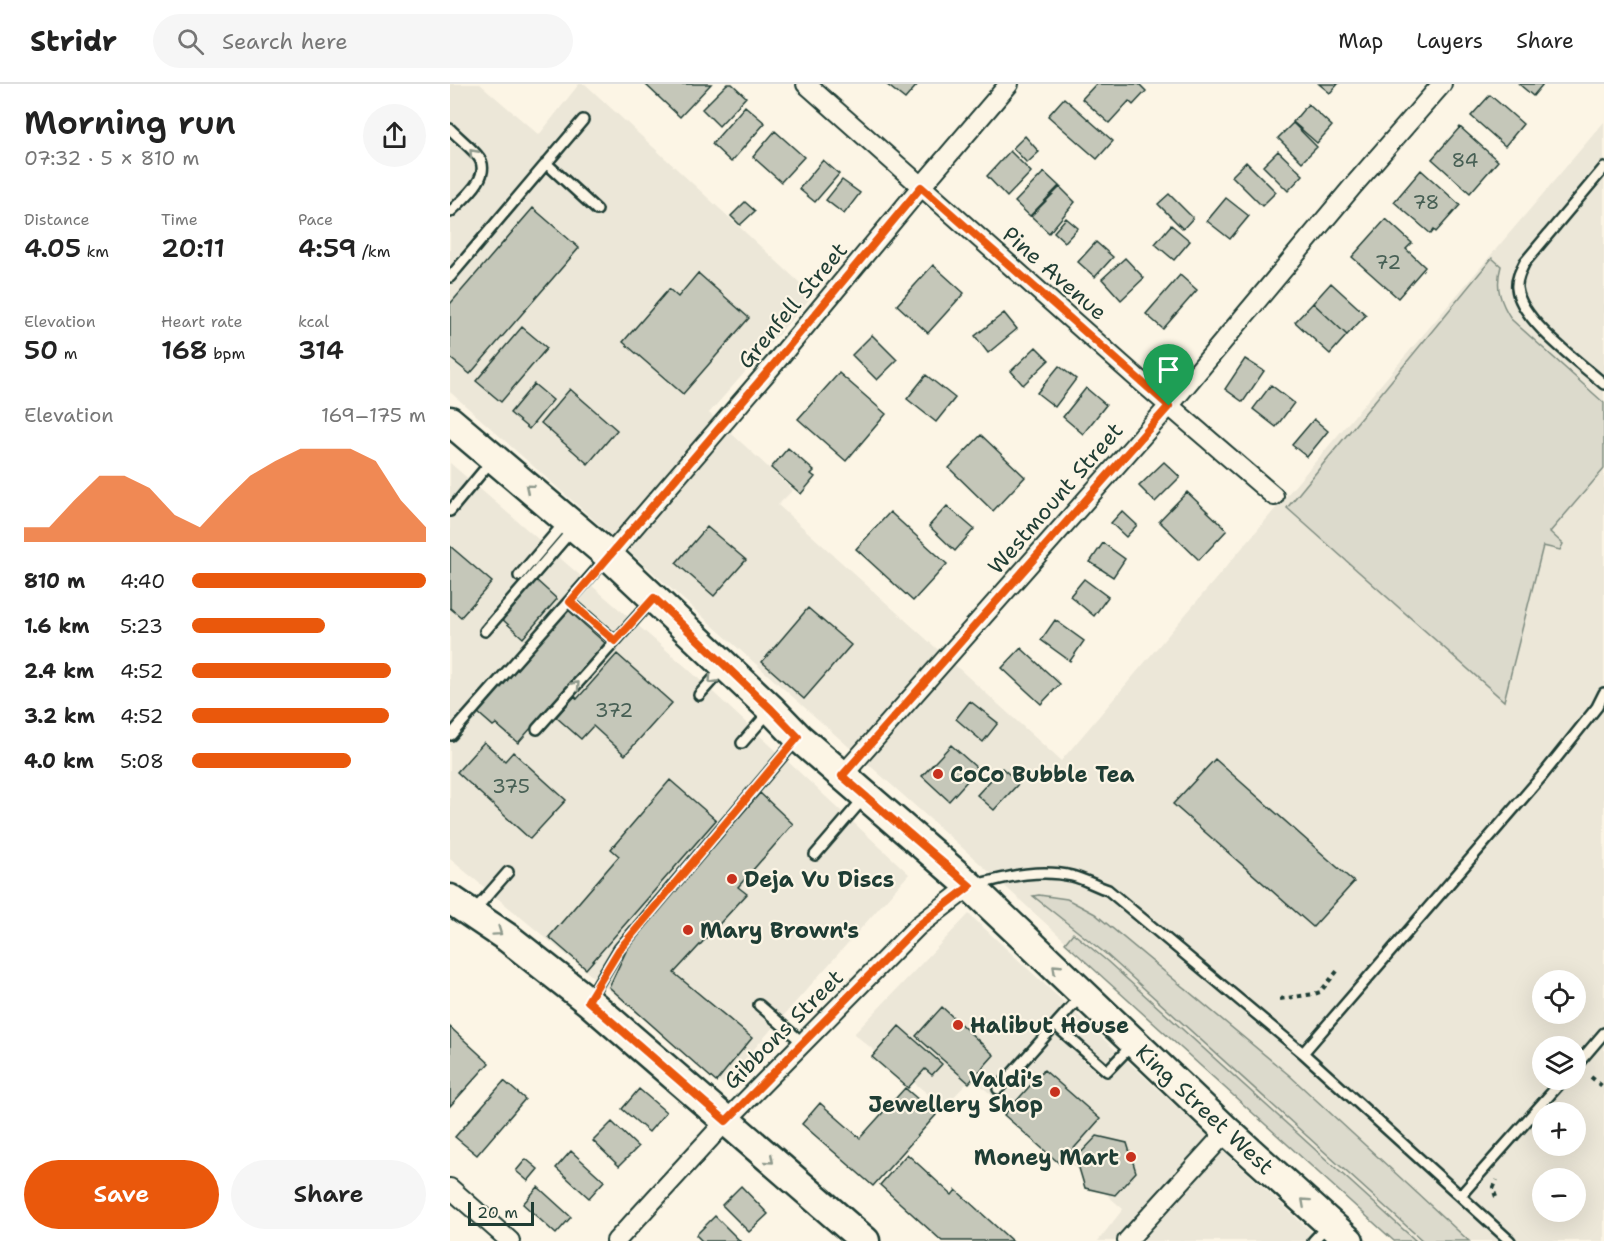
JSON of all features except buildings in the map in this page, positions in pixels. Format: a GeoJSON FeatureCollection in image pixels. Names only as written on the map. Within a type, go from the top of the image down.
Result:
{"type":"FeatureCollection","features":[{"type":"Feature","properties":{"kind":"main road","name":"King Street West"},"geometry":{"type":"LineString","coordinates":[[450,421],[609,556],[798,737],[970,886],[1227,1131],[1330,1235]]}},
{"type":"Feature","properties":{"kind":"main road"},"geometry":{"type":"LineString","coordinates":[[461,906],[508,938],[588,1001],[865,1241]]}},
{"type":"Feature","properties":{"kind":"street","name":"Pine Avenue"},"geometry":{"type":"LineString","coordinates":[[806,84],[1169,406],[1274,496]]}},
{"type":"Feature","properties":{"kind":"street","name":"Grenfell Street"},"geometry":{"type":"LineString","coordinates":[[609,556],[1009,84]]}},
{"type":"Feature","properties":{"kind":"street","name":"Westmount Street"},"geometry":{"type":"LineString","coordinates":[[842,776],[1169,406],[1353,186],[1442,84]]}},
{"type":"Feature","properties":{"kind":"street","name":"Gibbons Street"},"geometry":{"type":"LineString","coordinates":[[616,1241],[726,1121],[918,926],[970,886]]}},
{"type":"Feature","properties":{"kind":"street"},"geometry":{"type":"LineString","coordinates":[[1135,1238],[1227,1131]]}},
{"type":"Feature","properties":{"kind":"street"},"geometry":{"type":"LineString","coordinates":[[450,1188],[510,1241]]}},
{"type":"Feature","properties":{"kind":"lane"},"geometry":{"type":"LineString","coordinates":[[450,277],[583,120]]}},
{"type":"Feature","properties":{"kind":"lane"},"geometry":{"type":"LineString","coordinates":[[450,129],[479,157],[483,170],[477,184],[450,212]]}},
{"type":"Feature","properties":{"kind":"lane"},"geometry":{"type":"LineString","coordinates":[[546,164],[597,210]]}},
{"type":"Feature","properties":{"kind":"lane"},"geometry":{"type":"LineString","coordinates":[[1604,168],[1525,262],[1519,273],[1517,287],[1521,302],[1534,322],[1604,384]]}},
{"type":"Feature","properties":{"kind":"lane"},"geometry":{"type":"LineString","coordinates":[[450,511],[494,458]]}},
{"type":"Feature","properties":{"kind":"lane"},"geometry":{"type":"LineString","coordinates":[[519,576],[571,523]]}},
{"type":"Feature","properties":{"kind":"lane"},"geometry":{"type":"LineString","coordinates":[[485,631],[571,523]]}},
{"type":"Feature","properties":{"kind":"lane"},"geometry":{"type":"LineString","coordinates":[[451,735],[609,556]]}},
{"type":"Feature","properties":{"kind":"lane"},"geometry":{"type":"LineString","coordinates":[[537,729],[654,598]]}},
{"type":"Feature","properties":{"kind":"lane"},"geometry":{"type":"LineString","coordinates":[[570,602],[615,641]]}},
{"type":"Feature","properties":{"kind":"lane"},"geometry":{"type":"LineString","coordinates":[[699,695],[725,666]]}},
{"type":"Feature","properties":{"kind":"lane"},"geometry":{"type":"LineString","coordinates":[[1303,1053],[1542,776],[1597,707],[1604,693]]}},
{"type":"Feature","properties":{"kind":"lane"},"geometry":{"type":"LineString","coordinates":[[742,743],[771,709]]}},
{"type":"Feature","properties":{"kind":"lane"},"geometry":{"type":"LineString","coordinates":[[588,1001],[619,950],[798,737]]}},
{"type":"Feature","properties":{"kind":"lane"},"geometry":{"type":"LineString","coordinates":[[815,855],[866,797]]}},
{"type":"Feature","properties":{"kind":"lane"},"geometry":{"type":"LineString","coordinates":[[461,906],[508,872]]}},
{"type":"Feature","properties":{"kind":"lane"},"geometry":{"type":"LineString","coordinates":[[970,886],[1017,875],[1044,873],[1073,876],[1107,890],[1303,1053],[1510,1241]]}},
{"type":"Feature","properties":{"kind":"lane"},"geometry":{"type":"LineString","coordinates":[[998,1089],[1083,994]]}},
{"type":"Feature","properties":{"kind":"lane"},"geometry":{"type":"LineString","coordinates":[[759,1005],[803,1043]]}},
{"type":"Feature","properties":{"kind":"lane"},"geometry":{"type":"LineString","coordinates":[[1055,1025],[1107,1071],[1134,1042]]}},
{"type":"Feature","properties":{"kind":"lane"},"geometry":{"type":"LineString","coordinates":[[1586,1054],[1604,1033]]}},
{"type":"Feature","properties":{"kind":"lane"},"geometry":{"type":"LineString","coordinates":[[1461,1195],[1554,1090]]}},
{"type":"Feature","properties":{"kind":"path"},"geometry":{"type":"LineString","coordinates":[[1280,999],[1320,992],[1339,969]]}},
{"type":"Feature","properties":{"kind":"path"},"geometry":{"type":"LineString","coordinates":[[1591,1077],[1602,1086],[1604,1083]]}},
{"type":"Feature","properties":{"kind":"shaded area"},"geometry":{"type":"Polygon","coordinates":[[[450,84],[480,84],[539,135],[579,84],[585,84],[813,295],[709,413],[793,490],[778,505],[1061,761],[1604,122],[1604,1241],[1395,1241],[976,860],[450,392],[450,84]]]}},
{"type":"Feature","properties":{"kind":"shaded area"},"geometry":{"type":"Polygon","coordinates":[[[1492,258],[1501,266],[1498,281],[1500,294],[1504,307],[1512,320],[1604,403],[1604,469],[1550,532],[1563,544],[1560,550],[1543,546],[1504,701],[1287,508],[1492,258]]]}},
{"type":"Feature","properties":{"kind":"shaded area"},"geometry":{"type":"Polygon","coordinates":[[[450,463],[687,668],[909,874],[723,1084],[450,859],[450,463]]]}},
{"type":"Feature","properties":{"kind":"shaded area"},"geometry":{"type":"Polygon","coordinates":[[[1033,896],[1067,899],[1095,914],[1289,1075],[1469,1241],[1423,1241],[1106,954],[1033,896]]]}},
{"type":"Feature","properties":{"kind":"shaded area"},"geometry":{"type":"Polygon","coordinates":[[[969,914],[1321,1241],[1098,1241],[1123,1209],[972,1078],[944,1107],[854,1034],[969,914]]]}},
{"type":"Feature","properties":{"kind":"shaded area"},"geometry":{"type":"Polygon","coordinates":[[[1073,933],[1107,961],[1416,1241],[1394,1241],[1065,943],[1073,933]]]}},
{"type":"Feature","properties":{"kind":"place","name":"CoCo Bubble Tea"},"geometry":{"type":"Point","coordinates":[938,774]}},
{"type":"Feature","properties":{"kind":"place","name":"Deja Vu Discs"},"geometry":{"type":"Point","coordinates":[732,879]}},
{"type":"Feature","properties":{"kind":"place","name":"Mary Brown's"},"geometry":{"type":"Point","coordinates":[688,930]}},
{"type":"Feature","properties":{"kind":"place","name":"Halibut House"},"geometry":{"type":"Point","coordinates":[958,1025]}},
{"type":"Feature","properties":{"kind":"place","name":"Valdi's Jewellery Shop"},"geometry":{"type":"Point","coordinates":[1055,1092]}},
{"type":"Feature","properties":{"kind":"place","name":"Money Mart"},"geometry":{"type":"Point","coordinates":[1131,1157]}},
{"type":"Feature","properties":{"kind":"route"},"geometry":{"type":"LineString","coordinates":[[921,187],[1169,406],[842,776],[970,886],[918,926],[726,1121],[588,1001],[619,950],[798,737],[654,598],[615,641],[570,602],[774,364],[921,187]]}}]}
